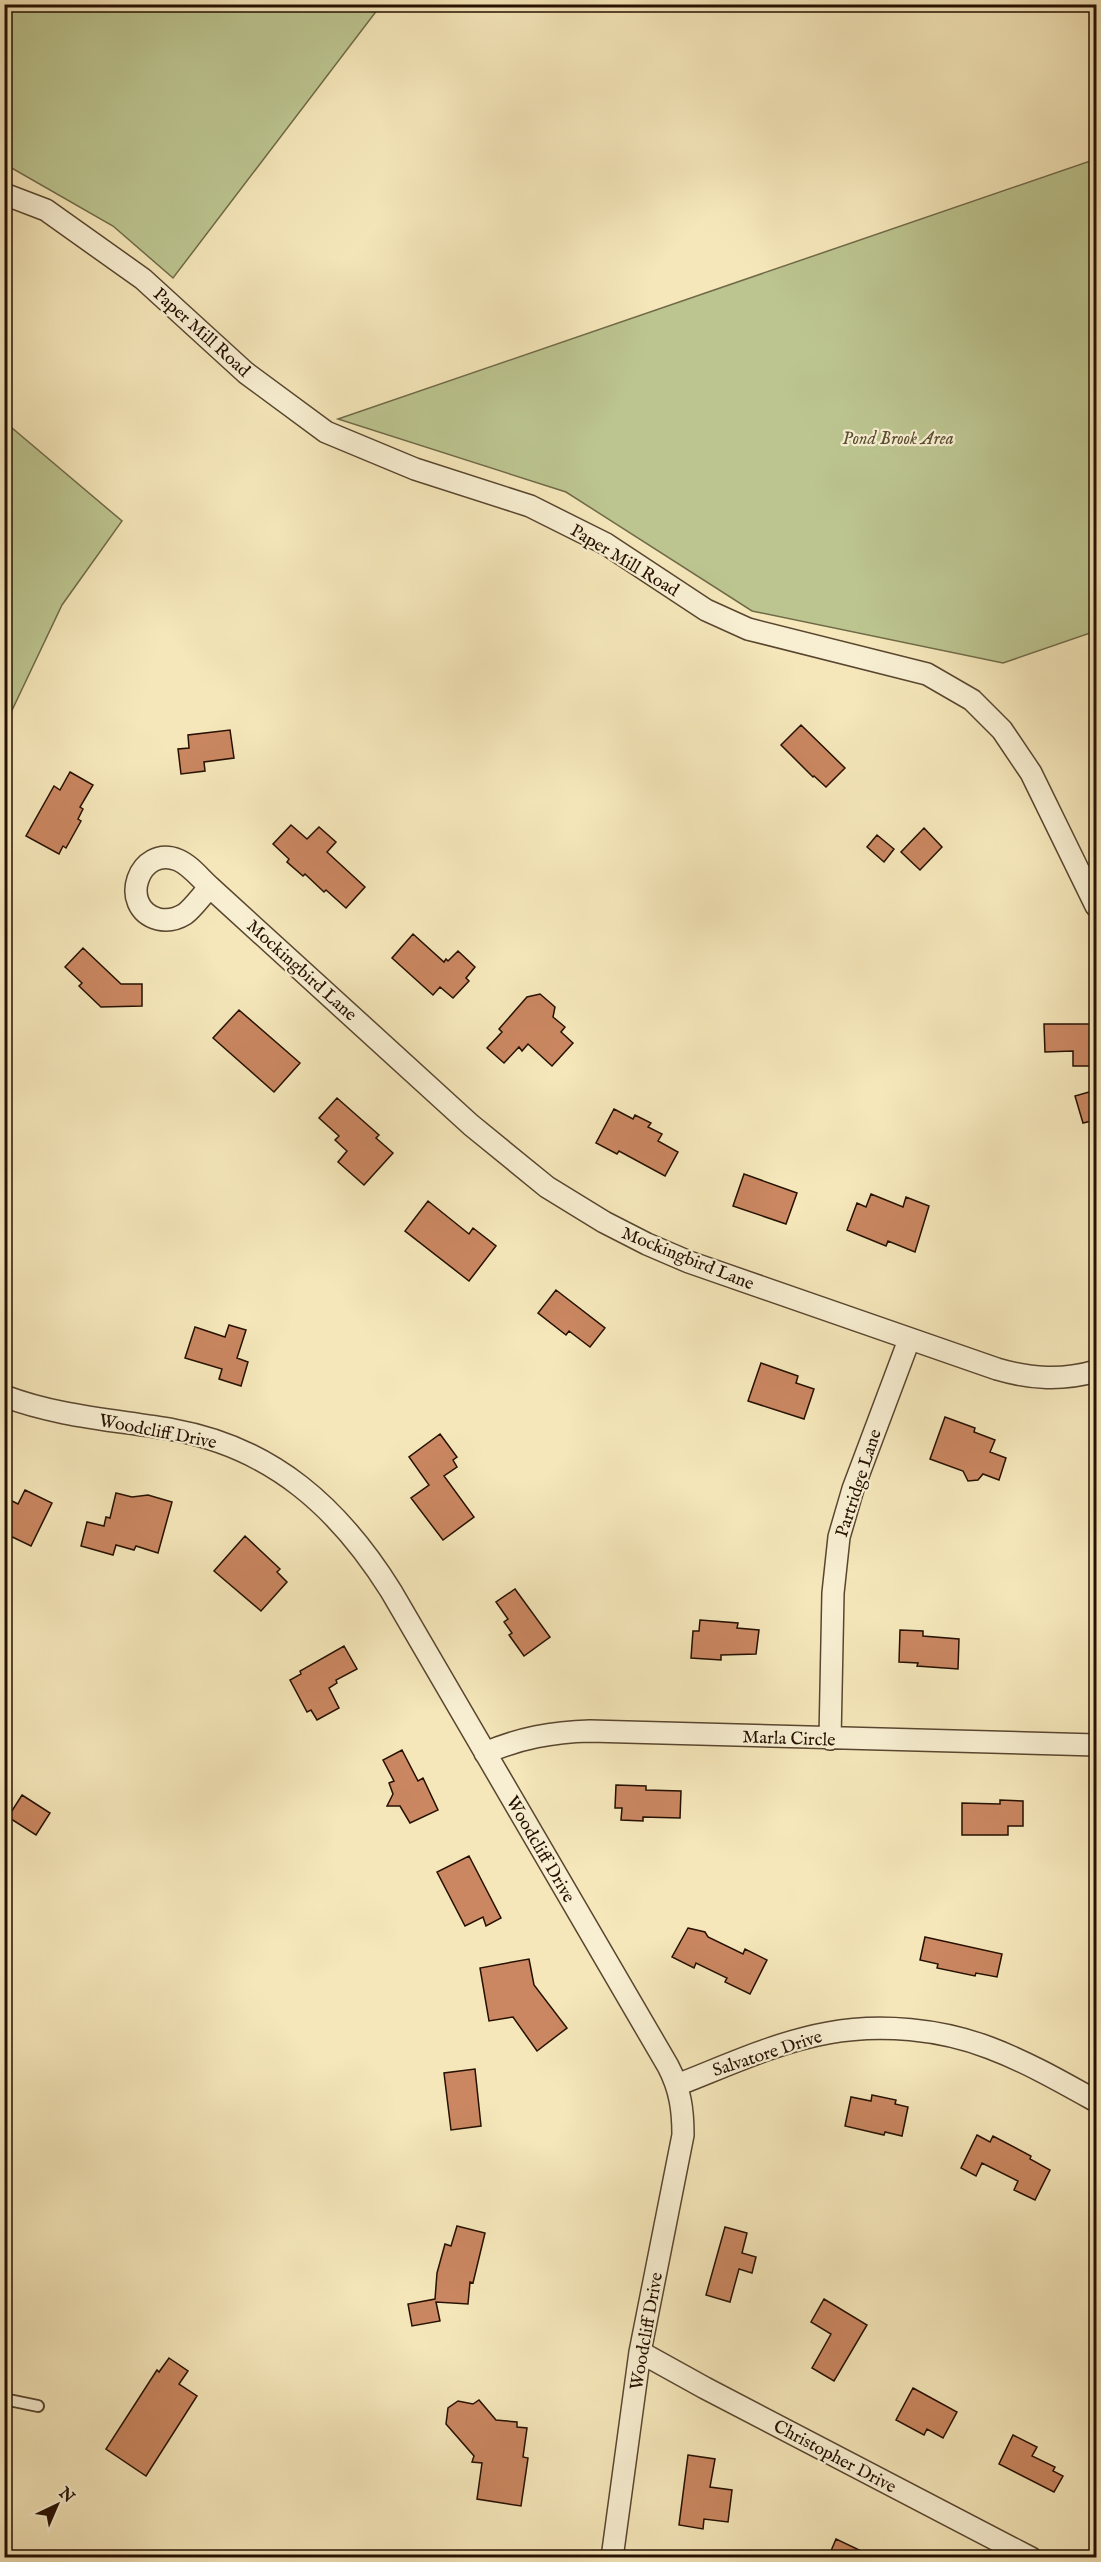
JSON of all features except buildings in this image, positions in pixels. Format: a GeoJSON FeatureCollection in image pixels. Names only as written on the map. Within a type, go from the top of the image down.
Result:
{"type":"FeatureCollection","features":[{"type":"Feature","properties":{"kind":"street","name":"Paper Mill Road"},"geometry":{"type":"LineString","coordinates":[[4,194],[46,210],[143,279],[246,373],[326,432],[415,469],[530,506],[606,544],[706,610],[748,629],[927,674],[972,700],[1002,730],[1031,773],[1096,906]]}},
{"type":"Feature","properties":{"kind":"street","name":"Mockingbird Lane"},"geometry":{"type":"LineString","coordinates":[[210,886],[471,1125],[531,1175],[564,1198],[625,1233],[668,1253],[909,1340],[1015,1375],[1051,1379],[1096,1371]]}},
{"type":"Feature","properties":{"kind":"street","name":"Partridge Lane"},"geometry":{"type":"LineString","coordinates":[[830,1739],[833,1593],[839,1537],[853,1489],[909,1340]]}},
{"type":"Feature","properties":{"kind":"street","name":"Woodcliff Drive"},"geometry":{"type":"LineString","coordinates":[[4,1396],[60,1413],[176,1430],[248,1453],[310,1493],[345,1526],[376,1568],[677,2085],[683,2109],[683,2135],[640,2352],[612,2558]]}},
{"type":"Feature","properties":{"kind":"street","name":"Marla Circle"},"geometry":{"type":"LineString","coordinates":[[485,1753],[528,1737],[564,1731],[1096,1745]]}},
{"type":"Feature","properties":{"kind":"street","name":"Salvatore Drive"},"geometry":{"type":"LineString","coordinates":[[677,2085],[800,2039],[857,2029],[891,2029],[959,2037],[989,2047],[1096,2101]]}},
{"type":"Feature","properties":{"kind":"street","name":"Christopher Drive"},"geometry":{"type":"LineString","coordinates":[[640,2352],[1031,2558]]}},
{"type":"Feature","properties":{"kind":"lane"},"geometry":{"type":"LineString","coordinates":[[4,2399],[38,2406]]}},
{"type":"Feature","properties":{"kind":"green space"},"geometry":{"type":"Polygon","coordinates":[[[4,5],[381,5],[173,278],[113,226],[10,167],[5,167],[4,5]]]}},
{"type":"Feature","properties":{"kind":"green space","name":"Pond Brook Area"},"geometry":{"type":"Polygon","coordinates":[[[1096,159],[1096,631],[1003,663],[752,611],[566,492],[338,419],[1096,159]]]}},
{"type":"Feature","properties":{"kind":"green space"},"geometry":{"type":"Polygon","coordinates":[[[5,422],[122,521],[62,605],[5,725],[5,422]]]}}]}
